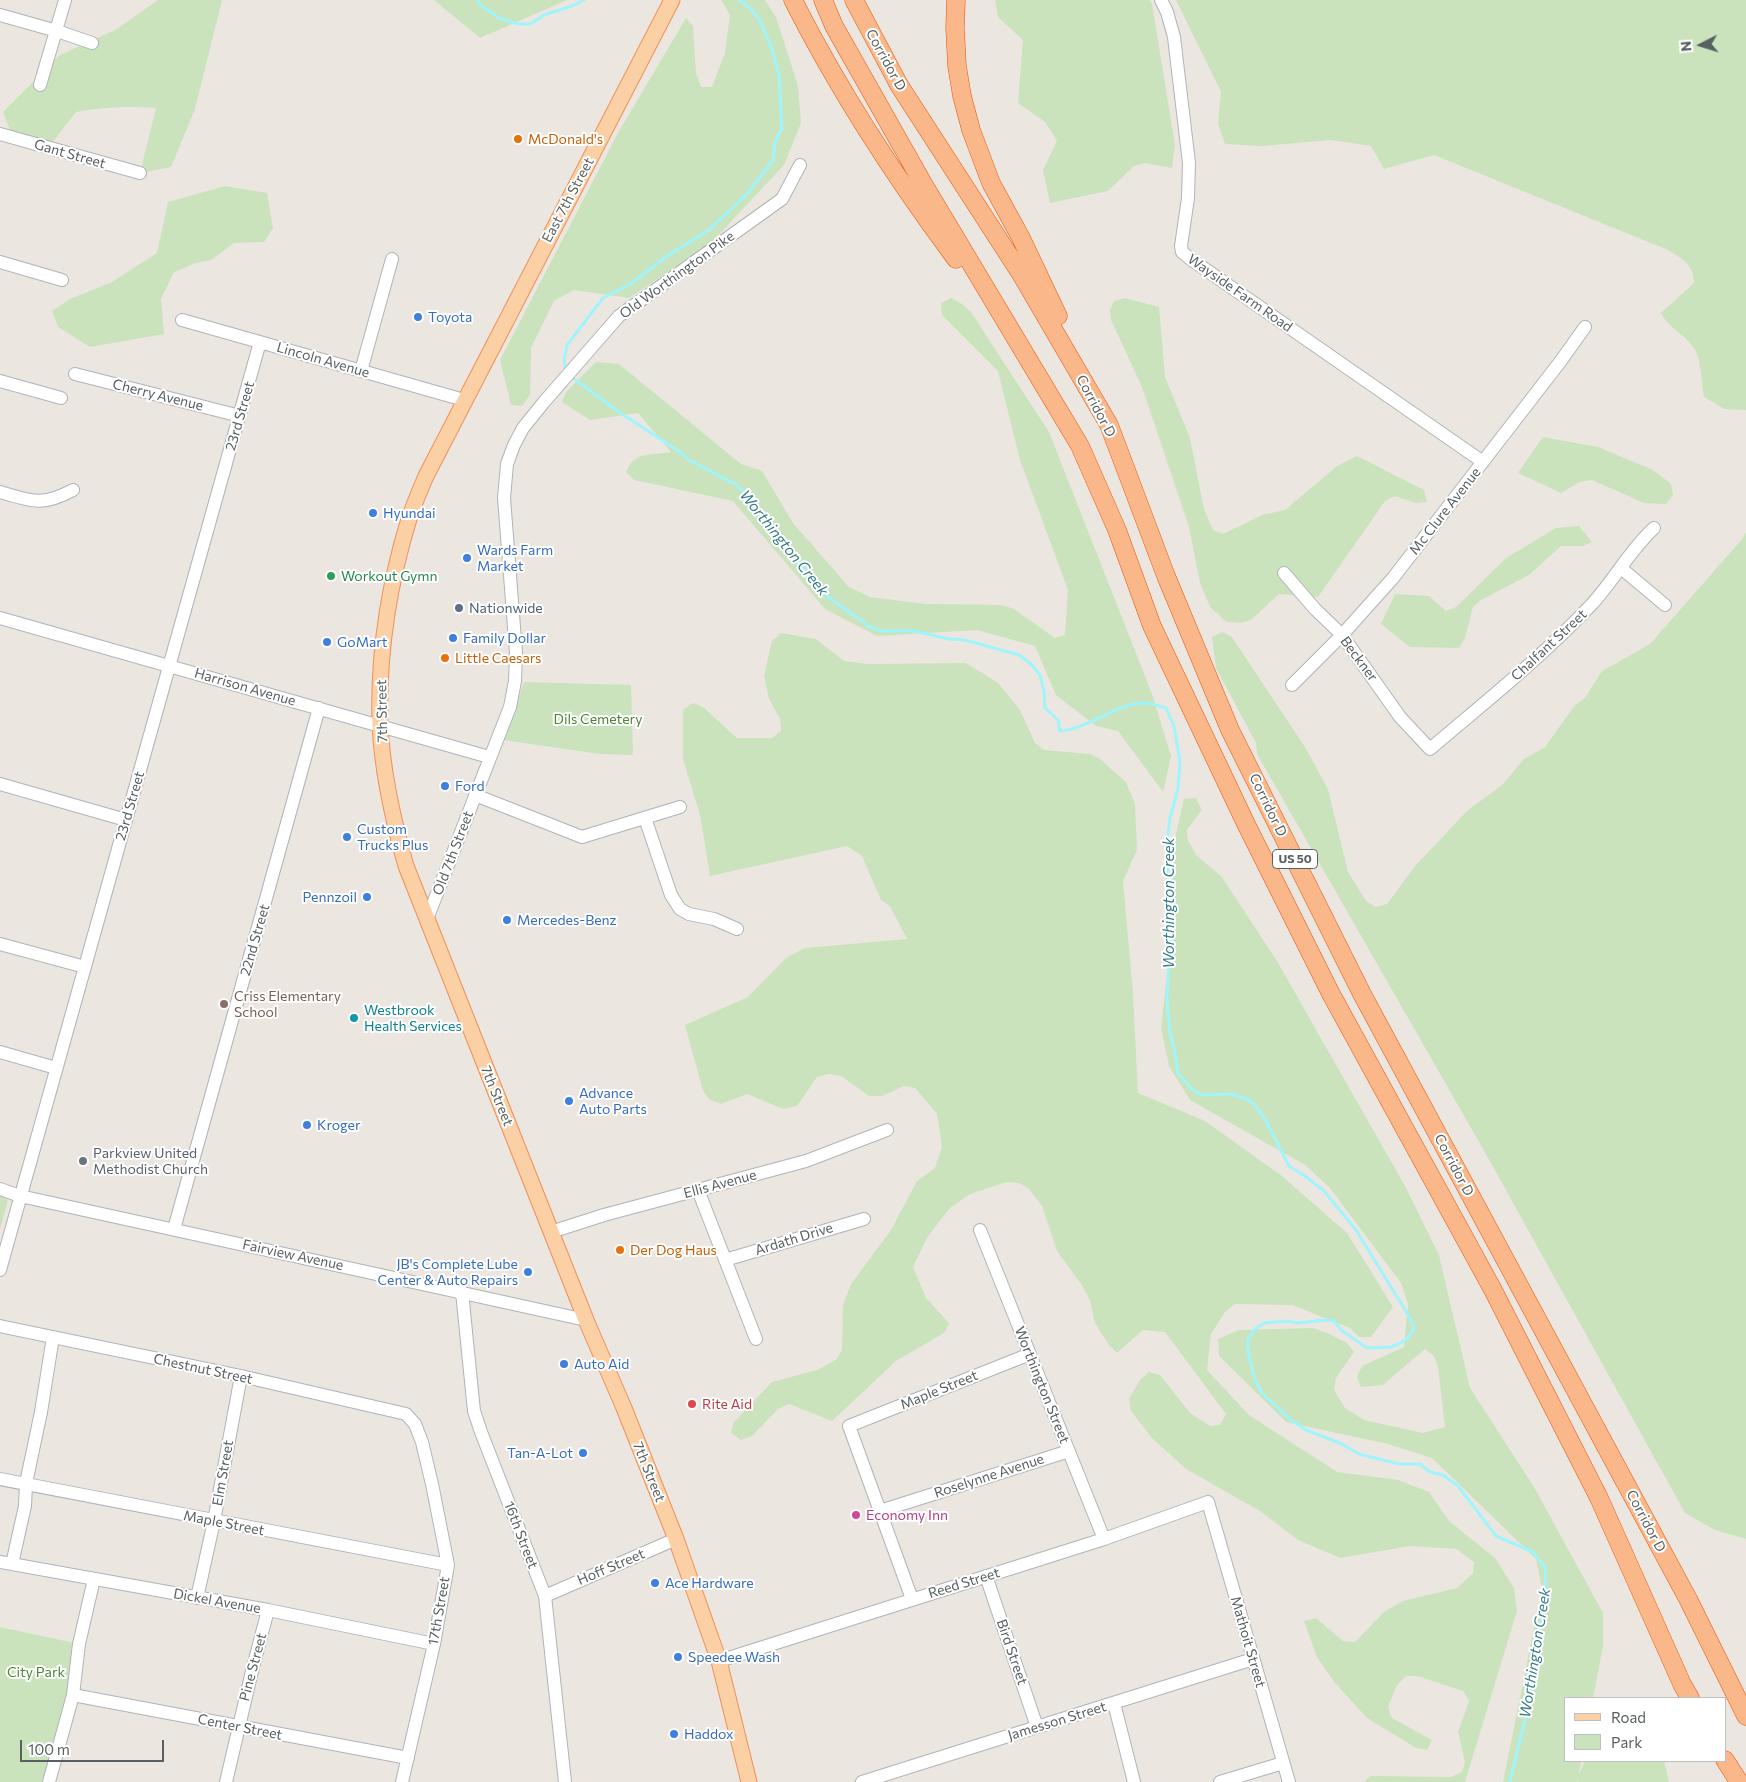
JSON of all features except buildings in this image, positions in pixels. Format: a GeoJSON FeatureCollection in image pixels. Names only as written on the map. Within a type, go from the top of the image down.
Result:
{"type":"FeatureCollection","features":[{"type":"Feature","properties":{"kind":"highway"},"geometry":{"type":"LineString","coordinates":[[793,0],[808,30],[866,130],[938,234],[1011,331]]}},
{"type":"Feature","properties":{"kind":"highway","name":"Corridor D"},"geometry":{"type":"LineString","coordinates":[[822,0],[834,26],[916,172],[1080,446],[1117,530],[1152,626],[1246,824],[1331,994],[1493,1290],[1594,1489],[1689,1697]]}},
{"type":"Feature","properties":{"kind":"highway","name":"Corridor D"},"geometry":{"type":"LineString","coordinates":[[854,0],[899,85],[1021,274],[1109,425],[1166,576],[1230,730],[1362,994],[1688,1599],[1746,1716]]}},
{"type":"Feature","properties":{"kind":"highway"},"geometry":{"type":"LineString","coordinates":[[956,0],[955,28],[958,66],[962,96],[971,130],[991,183],[1020,238],[1109,425]]}},
{"type":"Feature","properties":{"kind":"highway"},"geometry":{"type":"LineString","coordinates":[[1726,1762],[1739,1782]]}},
{"type":"Feature","properties":{"kind":"main road","name":"East 7th Street"},"geometry":{"type":"LineString","coordinates":[[464,400],[672,0]]}},
{"type":"Feature","properties":{"kind":"main road","name":"7th Street"},"geometry":{"type":"LineString","coordinates":[[464,400],[426,476],[410,519],[394,581],[384,639],[380,682],[380,725],[398,838],[406,866],[426,919],[586,1320],[624,1408],[676,1539],[719,1662],[749,1782]]}},
{"type":"Feature","properties":{"kind":"street"},"geometry":{"type":"LineString","coordinates":[[40,84],[65,0]]}},
{"type":"Feature","properties":{"kind":"street","name":"Wayside Farm Road"},"geometry":{"type":"LineString","coordinates":[[1160,0],[1167,12],[1174,36],[1189,163],[1189,189],[1181,246],[1182,252],[1483,462]]}},
{"type":"Feature","properties":{"kind":"street"},"geometry":{"type":"LineString","coordinates":[[0,15],[92,43]]}},
{"type":"Feature","properties":{"kind":"street","name":"Gant Street"},"geometry":{"type":"LineString","coordinates":[[0,134],[140,173]]}},
{"type":"Feature","properties":{"kind":"street","name":"Old Worthington Pike"},"geometry":{"type":"LineString","coordinates":[[507,464],[523,428],[581,358],[619,316],[782,199],[800,165]]}},
{"type":"Feature","properties":{"kind":"street"},"geometry":{"type":"LineString","coordinates":[[361,371],[392,259]]}},
{"type":"Feature","properties":{"kind":"street"},"geometry":{"type":"LineString","coordinates":[[0,262],[62,280]]}},
{"type":"Feature","properties":{"kind":"street","name":"Lincoln Avenue"},"geometry":{"type":"LineString","coordinates":[[182,320],[464,400]]}},
{"type":"Feature","properties":{"kind":"street","name":"Mc Clure Avenue"},"geometry":{"type":"LineString","coordinates":[[1292,685],[1342,635],[1393,578],[1585,327]]}},
{"type":"Feature","properties":{"kind":"street","name":"23rd Street"},"geometry":{"type":"LineString","coordinates":[[0,1270],[260,342]]}},
{"type":"Feature","properties":{"kind":"street","name":"Cherry Avenue"},"geometry":{"type":"LineString","coordinates":[[75,374],[240,416]]}},
{"type":"Feature","properties":{"kind":"street"},"geometry":{"type":"LineString","coordinates":[[0,381],[61,398]]}},
{"type":"Feature","properties":{"kind":"street","name":"Old 7th Street"},"geometry":{"type":"LineString","coordinates":[[426,919],[510,707],[515,681],[516,653],[504,498],[507,464]]}},
{"type":"Feature","properties":{"kind":"street"},"geometry":{"type":"LineString","coordinates":[[0,492],[33,502],[45,502],[72,490]]}},
{"type":"Feature","properties":{"kind":"street","name":"Chalfant Street"},"geometry":{"type":"LineString","coordinates":[[1430,749],[1523,671],[1592,604],[1642,539],[1654,528]]}},
{"type":"Feature","properties":{"kind":"street"},"geometry":{"type":"LineString","coordinates":[[1621,568],[1665,605]]}},
{"type":"Feature","properties":{"kind":"street","name":"Beckner"},"geometry":{"type":"LineString","coordinates":[[1284,573],[1314,609],[1342,635],[1400,717],[1430,749]]}},
{"type":"Feature","properties":{"kind":"street","name":"Harrison Avenue"},"geometry":{"type":"LineString","coordinates":[[0,618],[490,757]]}},
{"type":"Feature","properties":{"kind":"street","name":"22nd Street"},"geometry":{"type":"LineString","coordinates":[[174,1229],[319,708]]}},
{"type":"Feature","properties":{"kind":"street"},"geometry":{"type":"LineString","coordinates":[[0,784],[126,820]]}},
{"type":"Feature","properties":{"kind":"street"},"geometry":{"type":"LineString","coordinates":[[475,795],[582,837],[680,807]]}},
{"type":"Feature","properties":{"kind":"street"},"geometry":{"type":"LineString","coordinates":[[645,818],[671,896],[680,909],[689,914],[726,923],[737,929]]}},
{"type":"Feature","properties":{"kind":"street"},"geometry":{"type":"LineString","coordinates":[[0,944],[85,967]]}},
{"type":"Feature","properties":{"kind":"street"},"geometry":{"type":"LineString","coordinates":[[0,1052],[56,1068]]}},
{"type":"Feature","properties":{"kind":"street","name":"Ellis Avenue"},"geometry":{"type":"LineString","coordinates":[[551,1232],[806,1161],[887,1130]]}},
{"type":"Feature","properties":{"kind":"street","name":"Fairview Avenue"},"geometry":{"type":"LineString","coordinates":[[0,1189],[20,1196],[586,1320]]}},
{"type":"Feature","properties":{"kind":"street"},"geometry":{"type":"LineString","coordinates":[[698,1190],[756,1339]]}},
{"type":"Feature","properties":{"kind":"street","name":"Ardath Drive"},"geometry":{"type":"LineString","coordinates":[[725,1260],[864,1219]]}},
{"type":"Feature","properties":{"kind":"street","name":"Worthington Street"},"geometry":{"type":"LineString","coordinates":[[980,1230],[1104,1539]]}},
{"type":"Feature","properties":{"kind":"street","name":"16th Street"},"geometry":{"type":"LineString","coordinates":[[462,1292],[474,1411],[545,1596],[565,1782]]}},
{"type":"Feature","properties":{"kind":"street","name":"Chestnut Street"},"geometry":{"type":"LineString","coordinates":[[0,1326],[240,1376],[406,1414]]}},
{"type":"Feature","properties":{"kind":"street"},"geometry":{"type":"LineString","coordinates":[[6,1563],[25,1506],[26,1483],[41,1412],[53,1337]]}},
{"type":"Feature","properties":{"kind":"street","name":"Maple Street"},"geometry":{"type":"LineString","coordinates":[[880,1511],[849,1426],[1030,1354]]}},
{"type":"Feature","properties":{"kind":"street","name":"Elm Street"},"geometry":{"type":"LineString","coordinates":[[197,1598],[214,1521],[240,1376]]}},
{"type":"Feature","properties":{"kind":"street","name":"17th Street"},"geometry":{"type":"LineString","coordinates":[[402,1782],[434,1644],[448,1565],[432,1484],[416,1424],[406,1414]]}},
{"type":"Feature","properties":{"kind":"street","name":"Roselynne Avenue"},"geometry":{"type":"LineString","coordinates":[[880,1511],[1068,1451]]}},
{"type":"Feature","properties":{"kind":"street","name":"Maple Street"},"geometry":{"type":"LineString","coordinates":[[0,1479],[448,1565]]}},
{"type":"Feature","properties":{"kind":"street","name":"Reed Street"},"geometry":{"type":"LineString","coordinates":[[719,1662],[1104,1539],[1208,1502]]}},
{"type":"Feature","properties":{"kind":"street","name":"Mathoit Street"},"geometry":{"type":"LineString","coordinates":[[1208,1502],[1289,1782]]}},
{"type":"Feature","properties":{"kind":"street"},"geometry":{"type":"LineString","coordinates":[[880,1511],[912,1599]]}},
{"type":"Feature","properties":{"kind":"street","name":"Hoff Street"},"geometry":{"type":"LineString","coordinates":[[545,1596],[676,1539]]}},
{"type":"Feature","properties":{"kind":"street","name":"Dickel Avenue"},"geometry":{"type":"LineString","coordinates":[[6,1563],[268,1610],[434,1644]]}},
{"type":"Feature","properties":{"kind":"street","name":"Bird Street"},"geometry":{"type":"LineString","coordinates":[[986,1576],[1037,1727]]}},
{"type":"Feature","properties":{"kind":"street"},"geometry":{"type":"LineString","coordinates":[[49,1782],[73,1695],[79,1644],[94,1579]]}},
{"type":"Feature","properties":{"kind":"street","name":"Pine Street"},"geometry":{"type":"LineString","coordinates":[[226,1782],[238,1726],[268,1610]]}},
{"type":"Feature","properties":{"kind":"street","name":"Jamesson Street"},"geometry":{"type":"LineString","coordinates":[[862,1782],[1253,1659]]}},
{"type":"Feature","properties":{"kind":"street","name":"Center Street"},"geometry":{"type":"LineString","coordinates":[[73,1695],[408,1758]]}},
{"type":"Feature","properties":{"kind":"street"},"geometry":{"type":"LineString","coordinates":[[1114,1703],[1134,1782]]}},
{"type":"Feature","properties":{"kind":"street"},"geometry":{"type":"LineString","coordinates":[[1220,1782],[1283,1762]]}},
{"type":"Feature","properties":{"kind":"green space"},"geometry":{"type":"Polygon","coordinates":[[[158,0],[222,0],[195,109],[171,167],[140,173],[156,108],[116,107],[76,112],[52,143],[12,135],[3,112],[60,55],[117,29],[158,0]]]}},
{"type":"Feature","properties":{"kind":"green space"},"geometry":{"type":"Polygon","coordinates":[[[434,0],[567,0],[480,38],[434,0]]]}},
{"type":"Feature","properties":{"kind":"green space"},"geometry":{"type":"Polygon","coordinates":[[[721,0],[765,0],[776,17],[798,86],[801,123],[784,165],[712,242],[629,298],[574,290],[554,301],[531,348],[530,395],[522,406],[511,405],[500,360],[618,133],[686,18],[693,26],[696,73],[701,87],[712,87],[725,53],[730,15],[721,0]]]}},
{"type":"Feature","properties":{"kind":"green space"},"geometry":{"type":"Polygon","coordinates":[[[995,0],[1150,0],[1175,145],[1172,168],[1145,163],[1134,166],[1108,191],[1050,203],[1043,170],[1057,141],[1045,122],[1018,103],[1023,40],[998,17],[995,0]]]}},
{"type":"Feature","properties":{"kind":"green space"},"geometry":{"type":"Polygon","coordinates":[[[1176,0],[1746,0],[1746,410],[1724,409],[1704,397],[1698,358],[1694,348],[1690,342],[1669,324],[1661,313],[1694,283],[1689,266],[1668,250],[1434,155],[1384,169],[1371,146],[1331,140],[1262,146],[1225,144],[1218,124],[1221,92],[1176,0]]]}},
{"type":"Feature","properties":{"kind":"green space"},"geometry":{"type":"Polygon","coordinates":[[[225,186],[267,193],[273,228],[264,242],[234,243],[211,260],[196,263],[174,272],[161,299],[164,334],[90,347],[58,327],[52,311],[70,299],[112,282],[157,253],[168,202],[225,186]]]}},
{"type":"Feature","properties":{"kind":"green space"},"geometry":{"type":"Polygon","coordinates":[[[951,298],[971,312],[1049,432],[1152,694],[1171,756],[1163,792],[1118,731],[1096,726],[1056,695],[1035,646],[977,630],[877,636],[825,609],[733,501],[634,480],[626,472],[634,460],[644,455],[671,452],[638,413],[590,420],[562,402],[566,392],[596,362],[619,364],[741,464],[762,471],[793,523],[849,587],[870,597],[926,604],[1002,605],[1014,609],[1055,638],[1065,635],[1068,590],[1020,460],[998,371],[942,315],[941,303],[951,298]]]}},
{"type":"Feature","properties":{"kind":"green space"},"geometry":{"type":"Polygon","coordinates":[[[1125,298],[1159,307],[1165,377],[1190,438],[1204,509],[1213,530],[1223,534],[1262,515],[1285,510],[1337,466],[1357,456],[1424,490],[1427,502],[1416,503],[1395,496],[1385,501],[1318,597],[1279,594],[1251,620],[1240,623],[1227,622],[1210,607],[1200,583],[1189,527],[1142,387],[1111,320],[1110,310],[1114,301],[1125,298]]]}},
{"type":"Feature","properties":{"kind":"green space"},"geometry":{"type":"Polygon","coordinates":[[[1543,437],[1598,447],[1653,470],[1671,484],[1673,495],[1666,504],[1644,503],[1592,480],[1580,482],[1561,493],[1518,473],[1543,437]]]}},
{"type":"Feature","properties":{"kind":"green space"},"geometry":{"type":"Polygon","coordinates":[[[1579,526],[1592,542],[1583,546],[1561,546],[1529,575],[1481,600],[1473,607],[1465,638],[1459,648],[1410,647],[1381,624],[1395,594],[1429,596],[1446,611],[1456,607],[1506,558],[1556,528],[1579,526]]]}},
{"type":"Feature","properties":{"kind":"green space"},"geometry":{"type":"Polygon","coordinates":[[[1746,532],[1746,1539],[1715,1530],[1685,1513],[1487,1156],[1257,754],[1256,743],[1216,668],[1212,637],[1222,632],[1232,637],[1305,747],[1328,789],[1348,872],[1366,901],[1376,907],[1387,904],[1415,866],[1468,810],[1502,785],[1524,759],[1545,747],[1575,705],[1585,698],[1602,671],[1650,644],[1743,538],[1746,532]]]}},
{"type":"Feature","properties":{"kind":"green space"},"geometry":{"type":"Polygon","coordinates":[[[781,633],[816,639],[844,661],[868,664],[966,663],[998,683],[1020,710],[1035,743],[1044,750],[1090,754],[1100,759],[1126,782],[1135,804],[1137,850],[1123,881],[1133,994],[1138,1093],[1205,1121],[1282,1176],[1347,1233],[1393,1307],[1371,1337],[1359,1337],[1350,1328],[1292,1305],[1235,1304],[1225,1312],[1211,1334],[1207,1370],[1249,1415],[1337,1472],[1398,1480],[1429,1492],[1449,1521],[1495,1558],[1514,1588],[1517,1611],[1465,1782],[1364,1782],[1370,1776],[1451,1777],[1462,1772],[1465,1762],[1458,1732],[1469,1701],[1463,1691],[1417,1676],[1406,1676],[1397,1685],[1388,1707],[1392,1718],[1432,1740],[1427,1750],[1416,1748],[1367,1718],[1335,1683],[1317,1657],[1304,1621],[1316,1618],[1343,1641],[1355,1642],[1384,1612],[1403,1601],[1457,1588],[1473,1573],[1474,1562],[1456,1549],[1410,1546],[1340,1558],[1298,1540],[1260,1511],[1186,1469],[1151,1437],[1131,1411],[1129,1399],[1140,1380],[1149,1372],[1160,1375],[1190,1413],[1210,1426],[1220,1425],[1226,1414],[1165,1332],[1143,1330],[1117,1353],[1109,1345],[1095,1323],[1090,1300],[1057,1251],[1042,1206],[1029,1189],[1019,1183],[1007,1182],[970,1194],[950,1208],[928,1236],[913,1267],[926,1298],[949,1323],[944,1333],[896,1361],[832,1421],[789,1404],[778,1409],[752,1436],[741,1440],[731,1433],[734,1422],[772,1382],[817,1370],[836,1360],[842,1350],[843,1305],[851,1284],[891,1230],[917,1181],[935,1168],[942,1147],[937,1114],[915,1088],[904,1086],[882,1096],[869,1096],[841,1076],[829,1074],[817,1077],[797,1106],[783,1109],[747,1094],[721,1104],[710,1100],[703,1091],[685,1025],[748,997],[786,958],[805,948],[907,939],[890,906],[881,900],[862,856],[847,846],[710,876],[700,815],[683,759],[683,710],[693,703],[703,707],[737,738],[772,738],[781,731],[780,719],[769,699],[764,676],[772,641],[781,633]]]}},
{"type":"Feature","properties":{"kind":"green space","name":"Dils Cemetery"},"geometry":{"type":"Polygon","coordinates":[[[524,682],[631,685],[633,755],[600,754],[503,740],[524,682]]]}},
{"type":"Feature","properties":{"kind":"green space"},"geometry":{"type":"Polygon","coordinates":[[[1196,798],[1202,810],[1187,830],[1188,841],[1197,856],[1222,877],[1277,961],[1405,1186],[1439,1255],[1470,1388],[1534,1487],[1603,1613],[1603,1646],[1593,1697],[1564,1697],[1564,1762],[1581,1762],[1579,1774],[1585,1762],[1664,1762],[1669,1782],[1578,1782],[1577,1779],[1577,1782],[1503,1782],[1542,1588],[1536,1559],[1432,1458],[1388,1444],[1286,1422],[1219,1356],[1218,1339],[1239,1330],[1313,1328],[1347,1343],[1354,1352],[1336,1378],[1334,1390],[1345,1408],[1364,1420],[1423,1433],[1445,1427],[1438,1367],[1434,1356],[1425,1349],[1383,1385],[1361,1387],[1357,1377],[1362,1366],[1404,1347],[1408,1304],[1401,1283],[1330,1188],[1305,1165],[1190,1100],[1169,1066],[1161,1028],[1169,959],[1174,843],[1184,799],[1196,798]]]}},
{"type":"Feature","properties":{"kind":"green space"},"geometry":{"type":"Polygon","coordinates":[[[0,1197],[8,1200],[0,1229],[0,1197]]]}},
{"type":"Feature","properties":{"kind":"green space","name":"City Park"},"geometry":{"type":"Polygon","coordinates":[[[0,1627],[79,1644],[48,1782],[0,1782],[0,1627]]]}},
{"type":"Feature","properties":{"kind":"waterway","name":"Worthington Creek"},"geometry":{"type":"LineString","coordinates":[[478,0],[479,4],[499,18],[518,24],[531,24],[544,15],[584,0]]}},
{"type":"Feature","properties":{"kind":"waterway","name":"Worthington Creek"},"geometry":{"type":"LineString","coordinates":[[566,371],[564,360],[567,345],[603,298],[632,283],[667,256],[709,230],[747,194],[773,160],[775,142],[782,128],[779,75],[771,46],[759,19],[751,9],[739,0]]}},
{"type":"Feature","properties":{"kind":"waterway","name":"Worthington Creek"},"geometry":{"type":"LineString","coordinates":[[570,376],[689,460],[737,485],[760,511],[784,547],[824,594],[869,627],[883,631],[914,631],[949,639],[965,640],[1019,655],[1030,663],[1040,675],[1044,691],[1045,708],[1058,720],[1060,731],[1081,726],[1111,712],[1132,705],[1149,703],[1166,708],[1174,726],[1180,761],[1178,788],[1170,818],[1167,842],[1170,941],[1167,999],[1170,1033],[1178,1074],[1191,1088],[1201,1095],[1231,1094],[1245,1098],[1254,1104],[1265,1119],[1289,1166],[1324,1191],[1356,1230],[1410,1318],[1414,1328],[1408,1338],[1399,1344],[1391,1347],[1367,1348],[1341,1330],[1334,1321],[1264,1323],[1255,1329],[1248,1339],[1248,1352],[1255,1380],[1262,1393],[1291,1420],[1306,1430],[1342,1444],[1359,1454],[1399,1464],[1420,1464],[1430,1472],[1443,1475],[1458,1486],[1496,1536],[1533,1552],[1545,1567],[1546,1595],[1527,1711],[1510,1782]]}},
{"type":"Feature","properties":{"kind":"place","name":"McDonald's"},"geometry":{"type":"Point","coordinates":[518,139]}},
{"type":"Feature","properties":{"kind":"place","name":"Toyota"},"geometry":{"type":"Point","coordinates":[418,317]}},
{"type":"Feature","properties":{"kind":"place","name":"Hyundai"},"geometry":{"type":"Point","coordinates":[373,513]}},
{"type":"Feature","properties":{"kind":"place","name":"Wards Farm Market"},"geometry":{"type":"Point","coordinates":[467,558]}},
{"type":"Feature","properties":{"kind":"place","name":"Workout Gymn"},"geometry":{"type":"Point","coordinates":[331,576]}},
{"type":"Feature","properties":{"kind":"place","name":"Nationwide"},"geometry":{"type":"Point","coordinates":[459,608]}},
{"type":"Feature","properties":{"kind":"place","name":"Family Dollar"},"geometry":{"type":"Point","coordinates":[453,638]}},
{"type":"Feature","properties":{"kind":"place","name":"GoMart"},"geometry":{"type":"Point","coordinates":[327,642]}},
{"type":"Feature","properties":{"kind":"place","name":"Little Caesars"},"geometry":{"type":"Point","coordinates":[445,658]}},
{"type":"Feature","properties":{"kind":"place","name":"Ford"},"geometry":{"type":"Point","coordinates":[445,786]}},
{"type":"Feature","properties":{"kind":"place","name":"Custom Trucks Plus"},"geometry":{"type":"Point","coordinates":[347,837]}},
{"type":"Feature","properties":{"kind":"place","name":"Pennzoil"},"geometry":{"type":"Point","coordinates":[367,897]}},
{"type":"Feature","properties":{"kind":"place","name":"Mercedes-Benz"},"geometry":{"type":"Point","coordinates":[507,920]}},
{"type":"Feature","properties":{"kind":"place","name":"Criss Elementary School"},"geometry":{"type":"Point","coordinates":[224,1004]}},
{"type":"Feature","properties":{"kind":"place","name":"Westbrook Health Services"},"geometry":{"type":"Point","coordinates":[354,1018]}},
{"type":"Feature","properties":{"kind":"place","name":"Advance Auto Parts"},"geometry":{"type":"Point","coordinates":[569,1101]}},
{"type":"Feature","properties":{"kind":"place","name":"Kroger"},"geometry":{"type":"Point","coordinates":[307,1125]}},
{"type":"Feature","properties":{"kind":"place","name":"Parkview United Methodist Church"},"geometry":{"type":"Point","coordinates":[83,1161]}},
{"type":"Feature","properties":{"kind":"place","name":"Der Dog Haus"},"geometry":{"type":"Point","coordinates":[620,1250]}},
{"type":"Feature","properties":{"kind":"place","name":"JB's Complete Lube Center & Auto Repairs"},"geometry":{"type":"Point","coordinates":[528,1272]}},
{"type":"Feature","properties":{"kind":"place","name":"Auto Aid"},"geometry":{"type":"Point","coordinates":[564,1364]}},
{"type":"Feature","properties":{"kind":"place","name":"Rite Aid"},"geometry":{"type":"Point","coordinates":[692,1404]}},
{"type":"Feature","properties":{"kind":"place","name":"Tan-A-Lot"},"geometry":{"type":"Point","coordinates":[583,1453]}},
{"type":"Feature","properties":{"kind":"place","name":"Economy Inn"},"geometry":{"type":"Point","coordinates":[856,1515]}},
{"type":"Feature","properties":{"kind":"place","name":"Ace Hardware"},"geometry":{"type":"Point","coordinates":[655,1583]}},
{"type":"Feature","properties":{"kind":"place","name":"Speedee Wash"},"geometry":{"type":"Point","coordinates":[678,1657]}},
{"type":"Feature","properties":{"kind":"place","name":"Haddox"},"geometry":{"type":"Point","coordinates":[674,1734]}}]}
